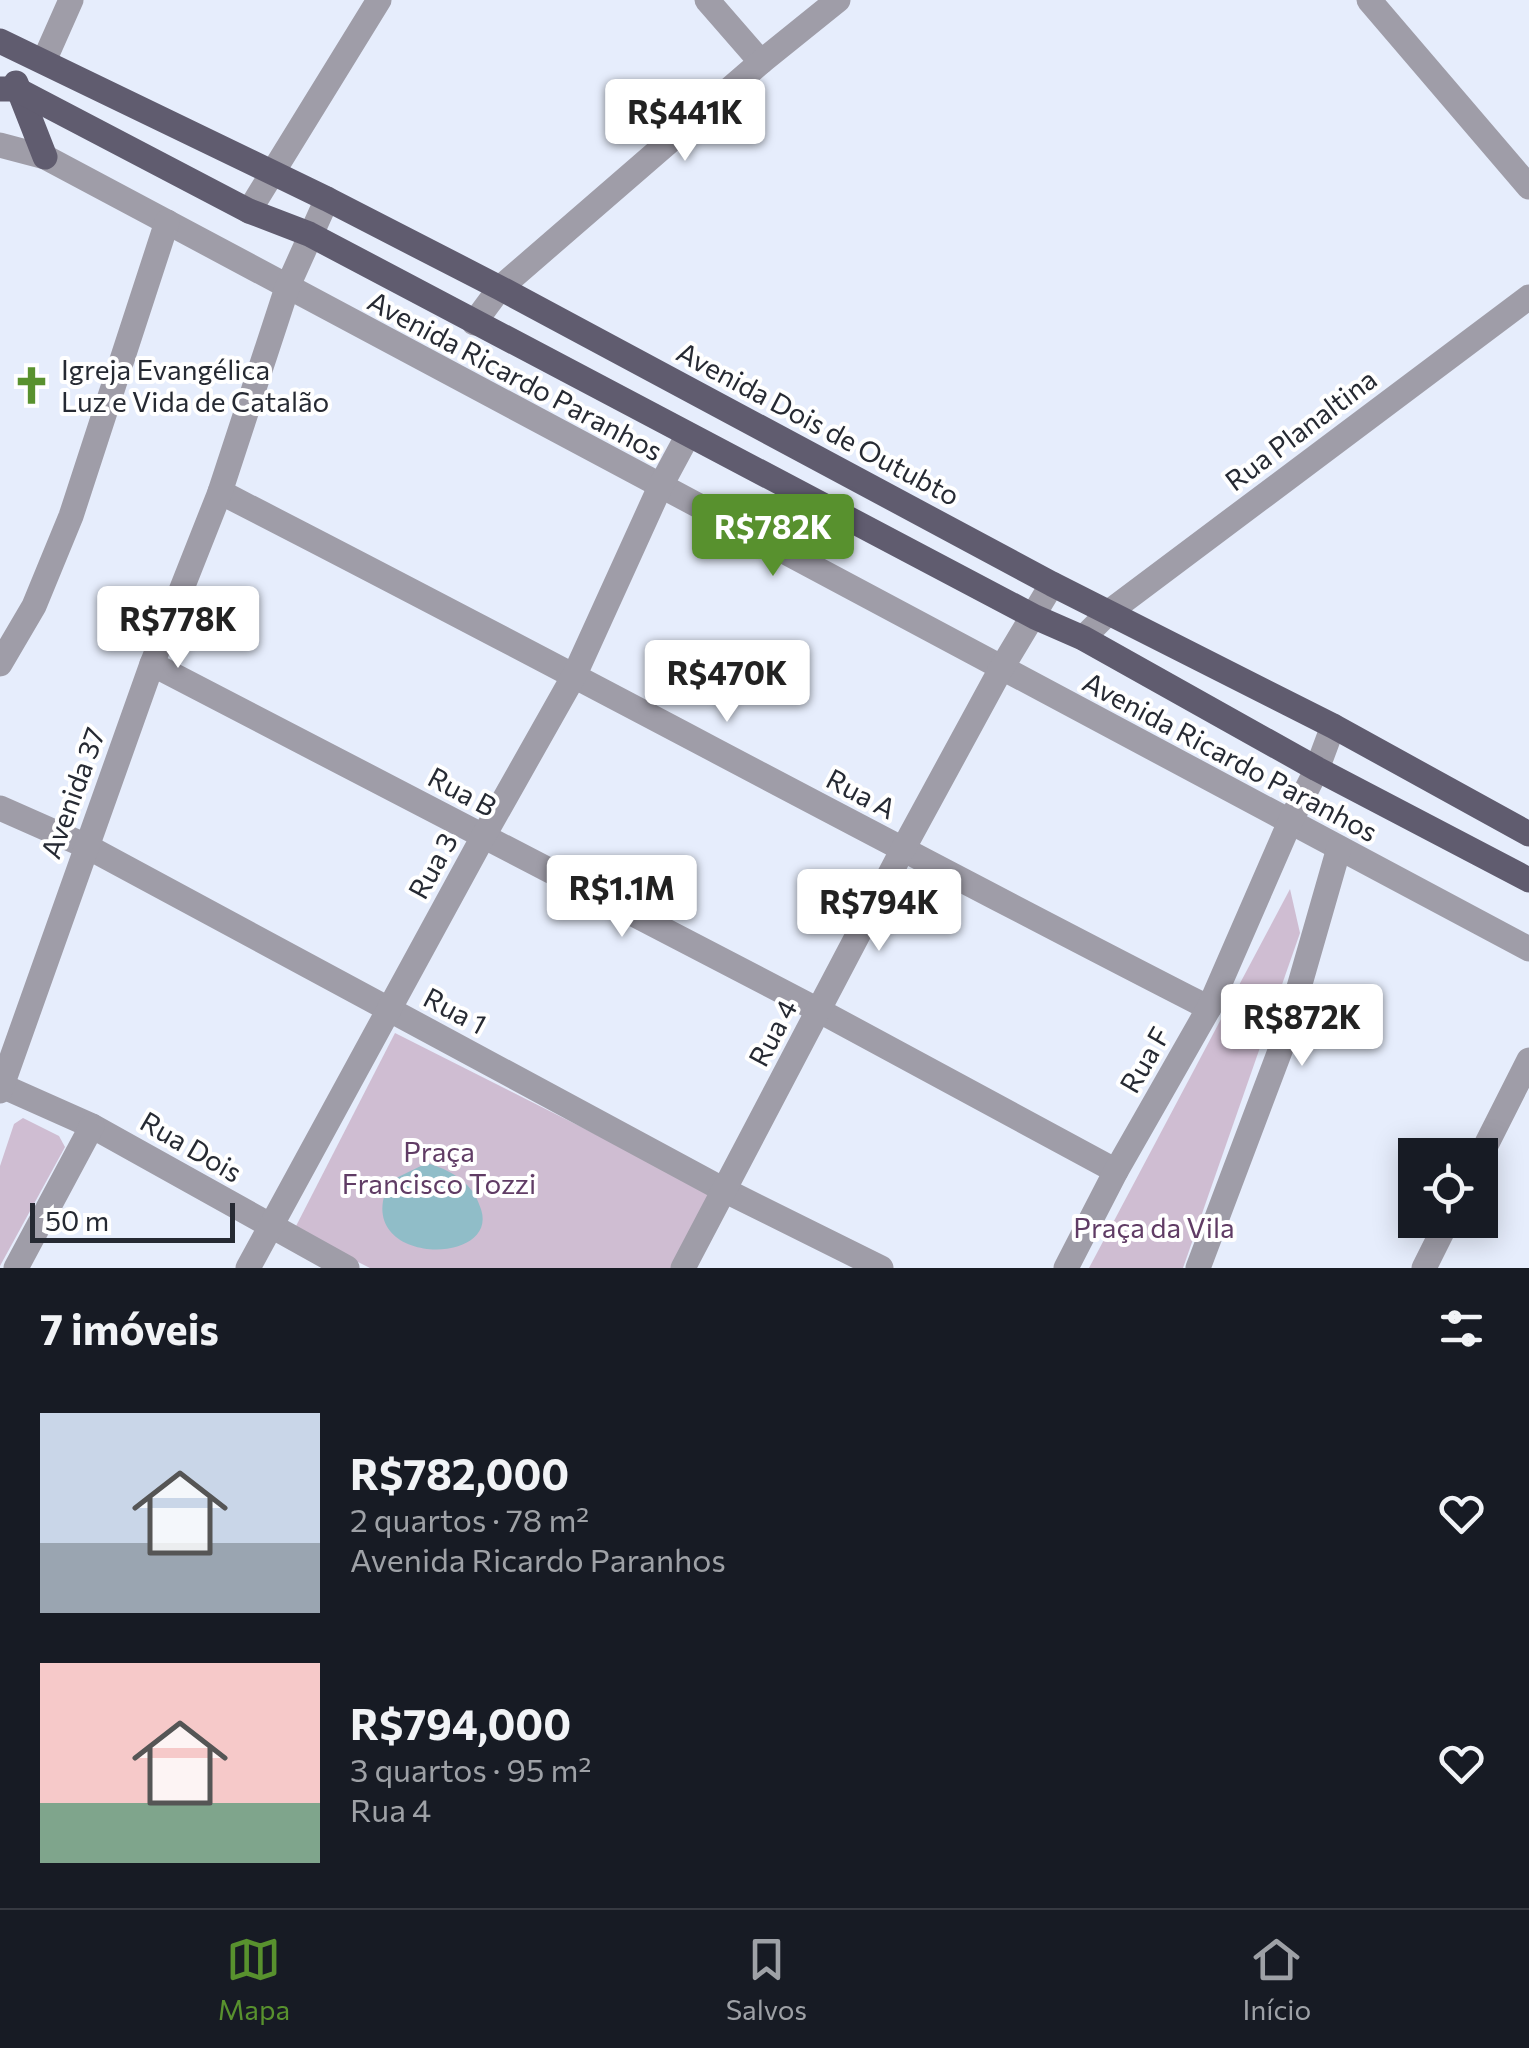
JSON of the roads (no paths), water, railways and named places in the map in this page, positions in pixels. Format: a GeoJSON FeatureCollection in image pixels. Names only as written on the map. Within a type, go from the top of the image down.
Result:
{"type":"FeatureCollection","features":[{"type":"Feature","properties":{"kind":"main road","name":"Avenida Dois de Outubto"},"geometry":{"type":"LineString","coordinates":[[10,46],[327,199],[500,288],[1110,612]]}},
{"type":"Feature","properties":{"kind":"main road"},"geometry":{"type":"LineString","coordinates":[[10,46],[8,89],[44,157]]}},
{"type":"Feature","properties":{"kind":"main road"},"geometry":{"type":"LineString","coordinates":[[8,89],[250,211],[309,234],[1035,617],[1083,638],[1317,769],[1529,880]]}},
{"type":"Feature","properties":{"kind":"main road"},"geometry":{"type":"LineString","coordinates":[[1110,612],[1333,726],[1529,834]]}},
{"type":"Feature","properties":{"kind":"street"},"geometry":{"type":"LineString","coordinates":[[44,61],[71,0]]}},
{"type":"Feature","properties":{"kind":"street"},"geometry":{"type":"LineString","coordinates":[[250,211],[270,172],[378,0]]}},
{"type":"Feature","properties":{"kind":"street"},"geometry":{"type":"LineString","coordinates":[[707,0],[760,62]]}},
{"type":"Feature","properties":{"kind":"street"},"geometry":{"type":"LineString","coordinates":[[474,323],[500,288],[760,62],[838,0]]}},
{"type":"Feature","properties":{"kind":"street"},"geometry":{"type":"LineString","coordinates":[[1369,0],[1529,187]]}},
{"type":"Feature","properties":{"kind":"street","name":"Avenida Ricardo Paranhos"},"geometry":{"type":"LineString","coordinates":[[0,145],[44,157],[1529,949]]}},
{"type":"Feature","properties":{"kind":"street","name":"Avenida 37"},"geometry":{"type":"LineString","coordinates":[[1,1089],[152,664],[220,492],[287,288],[327,199]]}},
{"type":"Feature","properties":{"kind":"street"},"geometry":{"type":"LineString","coordinates":[[0,664],[34,606],[71,516],[167,222]]}},
{"type":"Feature","properties":{"kind":"street","name":"Rua Planaltina"},"geometry":{"type":"LineString","coordinates":[[1083,638],[1110,612],[1529,297]]}},
{"type":"Feature","properties":{"kind":"street","name":"Rua 3"},"geometry":{"type":"LineString","coordinates":[[248,1268],[575,674],[688,434]]}},
{"type":"Feature","properties":{"kind":"street","name":"Rua A"},"geometry":{"type":"LineString","coordinates":[[220,492],[1209,1008]]}},
{"type":"Feature","properties":{"kind":"street","name":"Rua 4"},"geometry":{"type":"LineString","coordinates":[[683,1268],[902,851],[1052,584]]}},
{"type":"Feature","properties":{"kind":"street","name":"Rua B"},"geometry":{"type":"LineString","coordinates":[[152,664],[818,1010],[1116,1171]]}},
{"type":"Feature","properties":{"kind":"street","name":"Rua F"},"geometry":{"type":"LineString","coordinates":[[1066,1268],[1209,1008],[1333,726]]}},
{"type":"Feature","properties":{"kind":"street","name":"Rua 1"},"geometry":{"type":"LineString","coordinates":[[0,808],[86,846],[724,1190],[881,1268]]}},
{"type":"Feature","properties":{"kind":"street"},"geometry":{"type":"LineString","coordinates":[[1198,1268],[1283,1043],[1339,848]]}},
{"type":"Feature","properties":{"kind":"street"},"geometry":{"type":"LineString","coordinates":[[1489,1138],[1529,1060]]}},
{"type":"Feature","properties":{"kind":"street","name":"Rua Dois"},"geometry":{"type":"LineString","coordinates":[[1,1089],[92,1126],[347,1268]]}},
{"type":"Feature","properties":{"kind":"street"},"geometry":{"type":"LineString","coordinates":[[16,1268],[92,1126]]}},
{"type":"Feature","properties":{"kind":"street"},"geometry":{"type":"LineString","coordinates":[[1424,1268],[1439,1238]]}},
{"type":"Feature","properties":{"kind":"water"},"geometry":{"type":"Polygon","coordinates":[[[427,1163],[458,1178],[476,1196],[482,1225],[472,1240],[452,1248],[429,1249],[407,1243],[390,1230],[382,1210],[390,1181],[427,1163]]]}},
{"type":"Feature","properties":{"kind":"place","name":"Igreja Evangélica Luz e Vida de Catalão"},"geometry":{"type":"Point","coordinates":[31,386]}},
{"type":"Feature","properties":{"kind":"park label","name":"Praça Francisco Tozzi"},"geometry":{"type":"Point","coordinates":[439,1168]}},
{"type":"Feature","properties":{"kind":"park label","name":"Praça da Vila"},"geometry":{"type":"Point","coordinates":[1154,1228]}}]}
